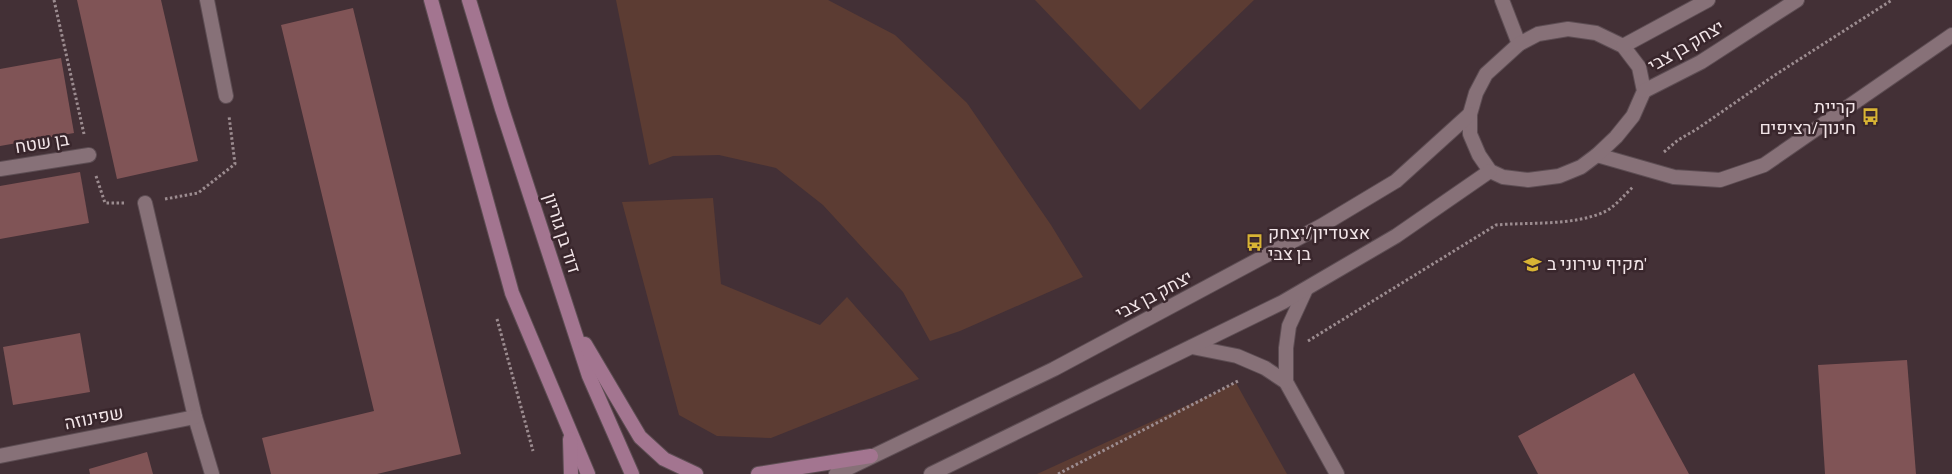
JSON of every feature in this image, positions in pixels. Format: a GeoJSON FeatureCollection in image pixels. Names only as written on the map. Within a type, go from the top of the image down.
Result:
{"type":"FeatureCollection","features":[{"type":"Feature","properties":{"kind":"main road"},"geometry":{"type":"LineString","coordinates":[[431,0],[512,293],[588,474]]}},
{"type":"Feature","properties":{"kind":"main road","name":"דוד בן גוריון"},"geometry":{"type":"LineString","coordinates":[[469,0],[502,109],[589,376],[632,474]]}},
{"type":"Feature","properties":{"kind":"main road"},"geometry":{"type":"LineString","coordinates":[[571,320],[640,437],[664,459],[696,474]]}},
{"type":"Feature","properties":{"kind":"main road"},"geometry":{"type":"LineString","coordinates":[[570,433],[570,474]]}},
{"type":"Feature","properties":{"kind":"main road"},"geometry":{"type":"LineString","coordinates":[[758,474],[871,456]]}},
{"type":"Feature","properties":{"kind":"street"},"geometry":{"type":"LineString","coordinates":[[207,0],[226,96]]}},
{"type":"Feature","properties":{"kind":"street"},"geometry":{"type":"LineString","coordinates":[[1502,0],[1519,44]]}},
{"type":"Feature","properties":{"kind":"street","name":"יצחק בן צבי"},"geometry":{"type":"LineString","coordinates":[[1623,46],[1708,0]]}},
{"type":"Feature","properties":{"kind":"street","name":"יצחק בן צבי"},"geometry":{"type":"LineString","coordinates":[[1644,92],[1701,62],[1797,0]]}},
{"type":"Feature","properties":{"kind":"street"},"geometry":{"type":"LineString","coordinates":[[1568,29],[1596,33],[1623,46],[1639,68],[1644,92],[1633,116],[1616,137],[1597,155],[1581,167],[1559,176],[1528,180],[1503,177],[1490,171],[1478,155],[1470,134],[1470,114],[1476,93],[1486,74],[1519,44],[1538,34],[1568,29]]}},
{"type":"Feature","properties":{"kind":"street"},"geometry":{"type":"LineString","coordinates":[[1597,155],[1674,177],[1720,180],[1764,165],[1952,35]]}},
{"type":"Feature","properties":{"kind":"street","name":"יצחק בן צבי"},"geometry":{"type":"LineString","coordinates":[[836,474],[1054,368],[1321,226],[1396,181],[1470,114]]}},
{"type":"Feature","properties":{"kind":"street","name":"בן שטח"},"geometry":{"type":"LineString","coordinates":[[0,168],[89,155]]}},
{"type":"Feature","properties":{"kind":"street"},"geometry":{"type":"LineString","coordinates":[[931,474],[1283,302],[1396,236],[1490,171]]}},
{"type":"Feature","properties":{"kind":"street"},"geometry":{"type":"LineString","coordinates":[[145,203],[195,417],[212,474]]}},
{"type":"Feature","properties":{"kind":"street"},"geometry":{"type":"LineString","coordinates":[[1286,382],[1289,326],[1306,289]]}},
{"type":"Feature","properties":{"kind":"street"},"geometry":{"type":"LineString","coordinates":[[1192,347],[1236,356],[1265,368],[1286,382],[1336,474]]}},
{"type":"Feature","properties":{"kind":"street","name":"שפינוזה"},"geometry":{"type":"LineString","coordinates":[[0,456],[195,417]]}},
{"type":"Feature","properties":{"kind":"path"},"geometry":{"type":"LineString","coordinates":[[54,0],[89,155],[105,203],[145,203],[198,193],[235,164],[226,96]]}},
{"type":"Feature","properties":{"kind":"path"},"geometry":{"type":"LineString","coordinates":[[1286,355],[1496,225],[1580,219],[1605,212],[1650,170],[1664,152],[1678,140],[1697,129],[1775,74],[1840,35],[1892,0]]}},
{"type":"Feature","properties":{"kind":"path"},"geometry":{"type":"LineString","coordinates":[[1058,474],[1211,393]]}},
{"type":"Feature","properties":{"kind":"shaded area"},"geometry":{"type":"Polygon","coordinates":[[[616,0],[828,0],[895,35],[967,103],[1051,225],[1083,277],[960,331],[930,341],[903,292],[823,205],[776,168],[719,155],[673,156],[649,165],[616,0]]]}},
{"type":"Feature","properties":{"kind":"shaded area"},"geometry":{"type":"Polygon","coordinates":[[[1035,0],[1254,0],[1140,110],[1035,0]]]}},
{"type":"Feature","properties":{"kind":"shaded area"},"geometry":{"type":"Polygon","coordinates":[[[713,198],[721,284],[820,325],[847,297],[919,379],[771,438],[717,436],[679,415],[622,202],[713,198]]]}},
{"type":"Feature","properties":{"kind":"shaded area"},"geometry":{"type":"Polygon","coordinates":[[[1236,383],[1287,474],[1037,474],[1236,383]]]}},
{"type":"Feature","properties":{"kind":"building"},"geometry":{"type":"Polygon","coordinates":[[[77,0],[161,0],[198,161],[117,179],[77,0]]]}},
{"type":"Feature","properties":{"kind":"building"},"geometry":{"type":"Polygon","coordinates":[[[353,8],[461,454],[377,474],[271,474],[262,438],[374,411],[281,25],[353,8]]]}},
{"type":"Feature","properties":{"kind":"building"},"geometry":{"type":"Polygon","coordinates":[[[61,58],[74,133],[0,146],[0,69],[61,58]]]}},
{"type":"Feature","properties":{"kind":"building"},"geometry":{"type":"Polygon","coordinates":[[[80,172],[89,223],[0,239],[0,186],[80,172]]]}},
{"type":"Feature","properties":{"kind":"building"},"geometry":{"type":"Polygon","coordinates":[[[80,333],[90,392],[13,405],[3,347],[80,333]]]}},
{"type":"Feature","properties":{"kind":"building"},"geometry":{"type":"Polygon","coordinates":[[[1907,360],[1916,474],[1825,474],[1818,365],[1907,360]]]}},
{"type":"Feature","properties":{"kind":"building"},"geometry":{"type":"Polygon","coordinates":[[[1634,373],[1689,474],[1538,474],[1518,436],[1634,373]]]}},
{"type":"Feature","properties":{"kind":"building"},"geometry":{"type":"Polygon","coordinates":[[[147,452],[153,474],[90,474],[89,469],[147,452]]]}},
{"type":"Feature","properties":{"kind":"place","name":"קריית חינוך/רציפים"},"geometry":{"type":"Point","coordinates":[1870,117]}},
{"type":"Feature","properties":{"kind":"place","name":"אצטדיון/יצחק בן צבי"},"geometry":{"type":"Point","coordinates":[1254,243]}},
{"type":"Feature","properties":{"kind":"place","name":"מקיף עירוני ב'"},"geometry":{"type":"Point","coordinates":[1533,264]}}]}
